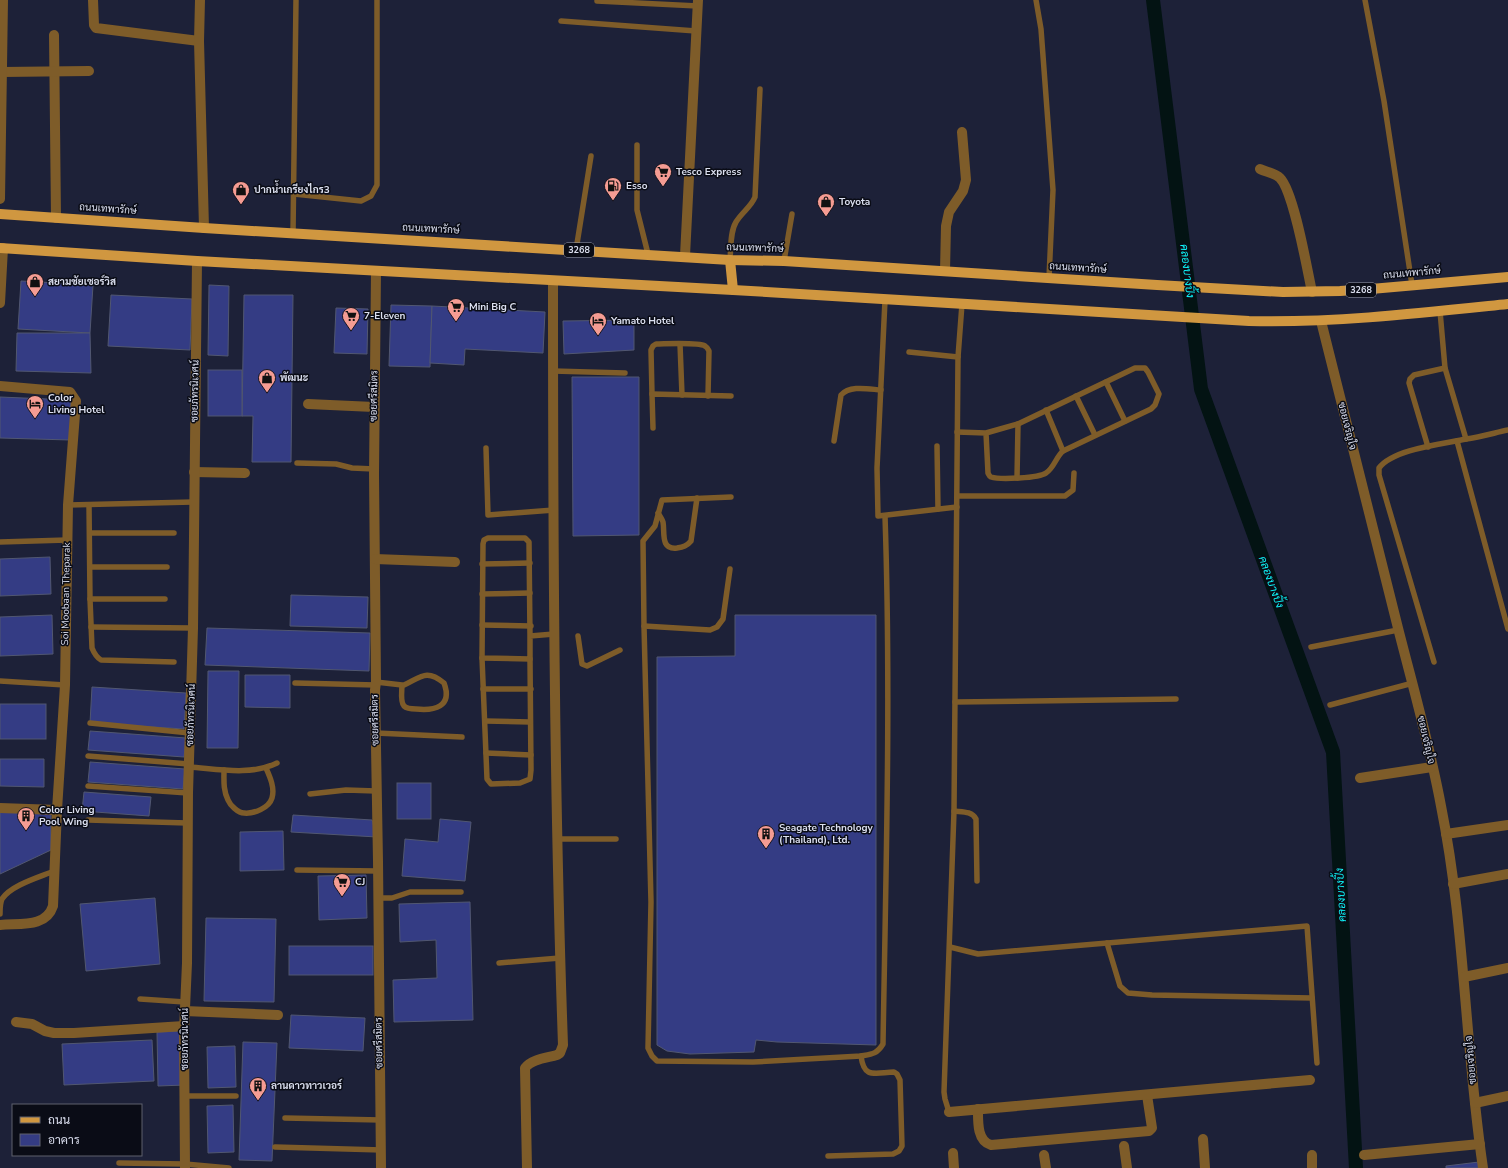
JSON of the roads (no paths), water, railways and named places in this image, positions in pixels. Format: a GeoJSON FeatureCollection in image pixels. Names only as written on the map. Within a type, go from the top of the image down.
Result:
{"type":"FeatureCollection","features":[{"type":"Feature","properties":{"kind":"main road","name":"ถนนเทพารักษ์"},"geometry":{"type":"LineString","coordinates":[[0,214],[730,260],[784,261],[946,271],[1213,289],[1312,292],[1371,289],[1508,277]]}},
{"type":"Feature","properties":{"kind":"main road"},"geometry":{"type":"LineString","coordinates":[[2,248],[197,261],[733,290],[1214,320],[1278,322],[1321,321],[1386,317],[1508,304]]}},
{"type":"Feature","properties":{"kind":"main road"},"geometry":{"type":"LineString","coordinates":[[730,260],[733,290]]}},
{"type":"Feature","properties":{"kind":"street"},"geometry":{"type":"LineString","coordinates":[[0,199],[3,0]]}},
{"type":"Feature","properties":{"kind":"street"},"geometry":{"type":"LineString","coordinates":[[93,0],[94,25],[96,28],[199,41]]}},
{"type":"Feature","properties":{"kind":"street"},"geometry":{"type":"LineString","coordinates":[[200,0],[199,41],[204,228]]}},
{"type":"Feature","properties":{"kind":"street"},"geometry":{"type":"LineString","coordinates":[[685,256],[698,3]]}},
{"type":"Feature","properties":{"kind":"street"},"geometry":{"type":"LineString","coordinates":[[54,35],[56,218]]}},
{"type":"Feature","properties":{"kind":"street"},"geometry":{"type":"LineString","coordinates":[[2,72],[89,71]]}},
{"type":"Feature","properties":{"kind":"street"},"geometry":{"type":"LineString","coordinates":[[946,271],[946,226],[949,212],[963,191],[966,180],[962,132]]}},
{"type":"Feature","properties":{"kind":"street"},"geometry":{"type":"LineString","coordinates":[[1260,169],[1280,178],[1285,186],[1299,232],[1312,292]]}},
{"type":"Feature","properties":{"kind":"street"},"geometry":{"type":"LineString","coordinates":[[0,303],[2,248]]}},
{"type":"Feature","properties":{"kind":"street","name":"ซอยภัทรนิเวศน์"},"geometry":{"type":"LineString","coordinates":[[185,1166],[184,1026],[187,963],[187,823],[193,628],[193,502],[197,261]]}},
{"type":"Feature","properties":{"kind":"street","name":"ซอยศรีสมิตร"},"geometry":{"type":"LineString","coordinates":[[376,271],[374,407],[375,690],[382,1150],[381,1168]]}},
{"type":"Feature","properties":{"kind":"street"},"geometry":{"type":"LineString","coordinates":[[527,1168],[525,1068],[528,1064],[534,1061],[557,1055],[560,1053],[563,1045],[557,839],[554,634],[553,281]]}},
{"type":"Feature","properties":{"kind":"street","name":"ซอยเจริญใจ"},"geometry":{"type":"LineString","coordinates":[[1321,321],[1398,630],[1413,683],[1441,805],[1453,884],[1464,977],[1475,1103],[1483,1168]]}},
{"type":"Feature","properties":{"kind":"street","name":"Soi Moobaan Theparak"},"geometry":{"type":"LineString","coordinates":[[0,386],[70,392],[76,401],[68,505],[65,684],[53,906],[51,914],[40,922],[0,925]]}},
{"type":"Feature","properties":{"kind":"street"},"geometry":{"type":"LineString","coordinates":[[308,404],[374,407]]}},
{"type":"Feature","properties":{"kind":"street"},"geometry":{"type":"LineString","coordinates":[[194,472],[245,474]]}},
{"type":"Feature","properties":{"kind":"street"},"geometry":{"type":"LineString","coordinates":[[375,559],[455,562]]}},
{"type":"Feature","properties":{"kind":"street"},"geometry":{"type":"LineString","coordinates":[[1360,778],[1432,767]]}},
{"type":"Feature","properties":{"kind":"street"},"geometry":{"type":"LineString","coordinates":[[0,808],[57,810]]}},
{"type":"Feature","properties":{"kind":"street"},"geometry":{"type":"LineString","coordinates":[[1446,834],[1508,825]]}},
{"type":"Feature","properties":{"kind":"street"},"geometry":{"type":"LineString","coordinates":[[1453,884],[1508,874]]}},
{"type":"Feature","properties":{"kind":"street"},"geometry":{"type":"LineString","coordinates":[[1464,977],[1508,968]]}},
{"type":"Feature","properties":{"kind":"street"},"geometry":{"type":"LineString","coordinates":[[185,1006],[278,1015]]}},
{"type":"Feature","properties":{"kind":"street"},"geometry":{"type":"LineString","coordinates":[[16,1022],[32,1024],[45,1031],[54,1033],[82,1033],[184,1026]]}},
{"type":"Feature","properties":{"kind":"street"},"geometry":{"type":"LineString","coordinates":[[949,1112],[1310,1080]]}},
{"type":"Feature","properties":{"kind":"street"},"geometry":{"type":"LineString","coordinates":[[978,1109],[980,1137],[986,1144],[991,1145],[1149,1131],[1152,1128],[1148,1095]]}},
{"type":"Feature","properties":{"kind":"street"},"geometry":{"type":"LineString","coordinates":[[1475,1103],[1508,1096]]}},
{"type":"Feature","properties":{"kind":"street"},"geometry":{"type":"LineString","coordinates":[[1203,1139],[1205,1168]]}},
{"type":"Feature","properties":{"kind":"street"},"geometry":{"type":"LineString","coordinates":[[1364,1155],[1480,1144]]}},
{"type":"Feature","properties":{"kind":"street"},"geometry":{"type":"LineString","coordinates":[[1124,1146],[1127,1168]]}},
{"type":"Feature","properties":{"kind":"street"},"geometry":{"type":"LineString","coordinates":[[953,1154],[954,1168]]}},
{"type":"Feature","properties":{"kind":"street"},"geometry":{"type":"LineString","coordinates":[[1044,1155],[1046,1168]]}},
{"type":"Feature","properties":{"kind":"street"},"geometry":{"type":"LineString","coordinates":[[1312,1155],[1312,1168]]}},
{"type":"Feature","properties":{"kind":"lane"},"geometry":{"type":"LineString","coordinates":[[293,233],[296,0]]}},
{"type":"Feature","properties":{"kind":"lane"},"geometry":{"type":"LineString","coordinates":[[294,194],[362,200],[371,196],[377,185],[377,0]]}},
{"type":"Feature","properties":{"kind":"lane"},"geometry":{"type":"LineString","coordinates":[[1036,0],[1041,29],[1053,190],[1049,278]]}},
{"type":"Feature","properties":{"kind":"lane"},"geometry":{"type":"LineString","coordinates":[[1365,0],[1384,101],[1412,285]]}},
{"type":"Feature","properties":{"kind":"lane"},"geometry":{"type":"LineString","coordinates":[[597,1],[698,3]]}},
{"type":"Feature","properties":{"kind":"lane"},"geometry":{"type":"LineString","coordinates":[[561,21],[696,31]]}},
{"type":"Feature","properties":{"kind":"lane"},"geometry":{"type":"LineString","coordinates":[[730,260],[732,233],[736,222],[749,209],[755,196],[760,89]]}},
{"type":"Feature","properties":{"kind":"lane"},"geometry":{"type":"LineString","coordinates":[[637,145],[637,210],[648,254]]}},
{"type":"Feature","properties":{"kind":"lane"},"geometry":{"type":"LineString","coordinates":[[576,250],[590,156]]}},
{"type":"Feature","properties":{"kind":"lane"},"geometry":{"type":"LineString","coordinates":[[784,261],[792,214]]}},
{"type":"Feature","properties":{"kind":"lane"},"geometry":{"type":"LineString","coordinates":[[885,300],[877,468],[878,516],[957,507]]}},
{"type":"Feature","properties":{"kind":"lane"},"geometry":{"type":"LineString","coordinates":[[949,1112],[944,1092],[954,811],[958,496],[958,357],[962,304]]}},
{"type":"Feature","properties":{"kind":"lane"},"geometry":{"type":"LineString","coordinates":[[1440,311],[1445,368],[1466,440]]}},
{"type":"Feature","properties":{"kind":"lane"},"geometry":{"type":"LineString","coordinates":[[653,428],[651,350],[656,344],[701,345],[707,348],[709,351],[708,396]]}},
{"type":"Feature","properties":{"kind":"lane"},"geometry":{"type":"LineString","coordinates":[[680,344],[682,396]]}},
{"type":"Feature","properties":{"kind":"lane"},"geometry":{"type":"LineString","coordinates":[[909,352],[958,357]]}},
{"type":"Feature","properties":{"kind":"lane"},"geometry":{"type":"LineString","coordinates":[[957,432],[986,433],[1018,424],[1135,368],[1145,368],[1159,394],[1158,400],[1151,409],[1063,451],[1046,474],[1029,478],[992,477],[989,475],[986,433]]}},
{"type":"Feature","properties":{"kind":"lane"},"geometry":{"type":"LineString","coordinates":[[1428,447],[1409,383],[1410,379],[1414,375],[1445,368]]}},
{"type":"Feature","properties":{"kind":"lane"},"geometry":{"type":"LineString","coordinates":[[553,372],[624,373]]}},
{"type":"Feature","properties":{"kind":"lane"},"geometry":{"type":"LineString","coordinates":[[1106,382],[1125,421]]}},
{"type":"Feature","properties":{"kind":"lane"},"geometry":{"type":"LineString","coordinates":[[834,441],[841,395],[844,392],[853,389],[881,390]]}},
{"type":"Feature","properties":{"kind":"lane"},"geometry":{"type":"LineString","coordinates":[[652,394],[682,396],[731,396]]}},
{"type":"Feature","properties":{"kind":"lane"},"geometry":{"type":"LineString","coordinates":[[1076,396],[1095,435]]}},
{"type":"Feature","properties":{"kind":"lane"},"geometry":{"type":"LineString","coordinates":[[1046,410],[1063,451]]}},
{"type":"Feature","properties":{"kind":"lane"},"geometry":{"type":"LineString","coordinates":[[1017,478],[1018,424]]}},
{"type":"Feature","properties":{"kind":"lane"},"geometry":{"type":"LineString","coordinates":[[1434,662],[1379,475],[1379,468],[1382,463],[1399,455],[1428,447],[1508,430]]}},
{"type":"Feature","properties":{"kind":"lane"},"geometry":{"type":"LineString","coordinates":[[1456,441],[1508,629]]}},
{"type":"Feature","properties":{"kind":"lane"},"geometry":{"type":"LineString","coordinates":[[937,446],[938,509]]}},
{"type":"Feature","properties":{"kind":"lane"},"geometry":{"type":"LineString","coordinates":[[486,448],[488,515],[554,510]]}},
{"type":"Feature","properties":{"kind":"lane"},"geometry":{"type":"LineString","coordinates":[[297,463],[336,464],[352,468],[374,469]]}},
{"type":"Feature","properties":{"kind":"lane"},"geometry":{"type":"LineString","coordinates":[[958,496],[1065,496],[1073,490],[1074,473]]}},
{"type":"Feature","properties":{"kind":"lane"},"geometry":{"type":"LineString","coordinates":[[731,497],[662,500],[655,526],[643,541],[651,902],[648,1048],[652,1056],[657,1061],[753,1062],[861,1056],[880,1050],[883,1044],[887,769],[887,605],[885,516]]}},
{"type":"Feature","properties":{"kind":"lane"},"geometry":{"type":"LineString","coordinates":[[658,513],[663,521],[664,542],[667,546],[674,548],[684,547],[691,541],[698,498]]}},
{"type":"Feature","properties":{"kind":"lane"},"geometry":{"type":"LineString","coordinates":[[68,505],[193,502]]}},
{"type":"Feature","properties":{"kind":"lane"},"geometry":{"type":"LineString","coordinates":[[90,505],[91,627],[92,648],[96,657],[100,660],[174,662]]}},
{"type":"Feature","properties":{"kind":"lane"},"geometry":{"type":"LineString","coordinates":[[90,533],[174,533]]}},
{"type":"Feature","properties":{"kind":"lane"},"geometry":{"type":"LineString","coordinates":[[488,538],[525,538],[529,542],[530,563],[530,779],[520,783],[491,784],[487,779],[482,658],[482,564],[484,540],[488,538]]}},
{"type":"Feature","properties":{"kind":"lane"},"geometry":{"type":"LineString","coordinates":[[0,542],[67,540]]}},
{"type":"Feature","properties":{"kind":"lane"},"geometry":{"type":"LineString","coordinates":[[482,564],[530,563]]}},
{"type":"Feature","properties":{"kind":"lane"},"geometry":{"type":"LineString","coordinates":[[90,567],[167,567]]}},
{"type":"Feature","properties":{"kind":"lane"},"geometry":{"type":"LineString","coordinates":[[644,626],[710,630],[716,627],[723,619],[730,569]]}},
{"type":"Feature","properties":{"kind":"lane"},"geometry":{"type":"LineString","coordinates":[[482,594],[530,593]]}},
{"type":"Feature","properties":{"kind":"lane"},"geometry":{"type":"LineString","coordinates":[[90,599],[165,599]]}},
{"type":"Feature","properties":{"kind":"lane"},"geometry":{"type":"LineString","coordinates":[[482,625],[530,626]]}},
{"type":"Feature","properties":{"kind":"lane"},"geometry":{"type":"LineString","coordinates":[[91,627],[193,628]]}},
{"type":"Feature","properties":{"kind":"lane"},"geometry":{"type":"LineString","coordinates":[[1311,647],[1398,630]]}},
{"type":"Feature","properties":{"kind":"lane"},"geometry":{"type":"LineString","coordinates":[[530,636],[554,634]]}},
{"type":"Feature","properties":{"kind":"lane"},"geometry":{"type":"LineString","coordinates":[[578,636],[582,664],[584,665],[587,666],[620,650]]}},
{"type":"Feature","properties":{"kind":"lane"},"geometry":{"type":"LineString","coordinates":[[482,658],[530,659]]}},
{"type":"Feature","properties":{"kind":"lane"},"geometry":{"type":"LineString","coordinates":[[295,683],[406,684],[417,677],[432,676],[444,683],[446,698],[443,704],[429,710],[408,708],[402,703],[402,684]]}},
{"type":"Feature","properties":{"kind":"lane"},"geometry":{"type":"LineString","coordinates":[[0,681],[65,684]]}},
{"type":"Feature","properties":{"kind":"lane"},"geometry":{"type":"LineString","coordinates":[[1330,705],[1413,683]]}},
{"type":"Feature","properties":{"kind":"lane"},"geometry":{"type":"LineString","coordinates":[[483,689],[531,689]]}},
{"type":"Feature","properties":{"kind":"lane"},"geometry":{"type":"LineString","coordinates":[[955,702],[1176,699]]}},
{"type":"Feature","properties":{"kind":"lane"},"geometry":{"type":"LineString","coordinates":[[485,721],[530,722]]}},
{"type":"Feature","properties":{"kind":"lane"},"geometry":{"type":"LineString","coordinates":[[90,723],[190,732]]}},
{"type":"Feature","properties":{"kind":"lane"},"geometry":{"type":"LineString","coordinates":[[376,733],[462,737]]}},
{"type":"Feature","properties":{"kind":"lane"},"geometry":{"type":"LineString","coordinates":[[486,753],[531,755]]}},
{"type":"Feature","properties":{"kind":"lane"},"geometry":{"type":"LineString","coordinates":[[88,756],[189,765],[235,771],[266,768],[278,763]]}},
{"type":"Feature","properties":{"kind":"lane"},"geometry":{"type":"LineString","coordinates":[[224,770],[224,788],[228,802],[236,810],[243,813],[256,812],[265,807],[272,799],[272,786],[266,768]]}},
{"type":"Feature","properties":{"kind":"lane"},"geometry":{"type":"LineString","coordinates":[[88,786],[188,793]]}},
{"type":"Feature","properties":{"kind":"lane"},"geometry":{"type":"LineString","coordinates":[[310,794],[346,790],[376,791]]}},
{"type":"Feature","properties":{"kind":"lane"},"geometry":{"type":"LineString","coordinates":[[954,811],[974,814],[976,819],[977,881]]}},
{"type":"Feature","properties":{"kind":"lane"},"geometry":{"type":"LineString","coordinates":[[88,820],[187,823]]}},
{"type":"Feature","properties":{"kind":"lane"},"geometry":{"type":"LineString","coordinates":[[557,839],[616,839]]}},
{"type":"Feature","properties":{"kind":"lane"},"geometry":{"type":"LineString","coordinates":[[297,870],[378,871]]}},
{"type":"Feature","properties":{"kind":"lane"},"geometry":{"type":"LineString","coordinates":[[0,914],[1,901],[6,894],[23,884],[54,871]]}},
{"type":"Feature","properties":{"kind":"lane"},"geometry":{"type":"LineString","coordinates":[[378,898],[392,898],[410,892],[461,892]]}},
{"type":"Feature","properties":{"kind":"lane"},"geometry":{"type":"LineString","coordinates":[[950,947],[978,954],[1307,926],[1317,1063]]}},
{"type":"Feature","properties":{"kind":"lane"},"geometry":{"type":"LineString","coordinates":[[1107,943],[1120,986],[1128,993],[1152,995],[1312,998]]}},
{"type":"Feature","properties":{"kind":"lane"},"geometry":{"type":"LineString","coordinates":[[499,963],[560,958]]}},
{"type":"Feature","properties":{"kind":"lane"},"geometry":{"type":"LineString","coordinates":[[140,999],[185,1006]]}},
{"type":"Feature","properties":{"kind":"lane"},"geometry":{"type":"LineString","coordinates":[[828,1156],[893,1154],[899,1151],[902,1146],[899,1076],[894,1072],[871,1073],[865,1071],[862,1066],[861,1056]]}},
{"type":"Feature","properties":{"kind":"lane"},"geometry":{"type":"LineString","coordinates":[[185,1096],[236,1096]]}},
{"type":"Feature","properties":{"kind":"lane"},"geometry":{"type":"LineString","coordinates":[[285,1118],[381,1120]]}},
{"type":"Feature","properties":{"kind":"lane"},"geometry":{"type":"LineString","coordinates":[[275,1147],[382,1150]]}},
{"type":"Feature","properties":{"kind":"lane"},"geometry":{"type":"LineString","coordinates":[[118,1162],[229,1168]]}},
{"type":"Feature","properties":{"kind":"waterway","name":"คลองบางปิ้ง"},"geometry":{"type":"LineString","coordinates":[[1153,0],[1201,389],[1333,752],[1356,1168]]}},
{"type":"Feature","properties":{"kind":"place","name":"Tesco Express"},"geometry":{"type":"Point","coordinates":[663,187]}},
{"type":"Feature","properties":{"kind":"place","name":"Esso"},"geometry":{"type":"Point","coordinates":[613,201]}},
{"type":"Feature","properties":{"kind":"place","name":"ปากน้ำเกรียงไกร3"},"geometry":{"type":"Point","coordinates":[241,205]}},
{"type":"Feature","properties":{"kind":"place","name":"Toyota"},"geometry":{"type":"Point","coordinates":[826,217]}},
{"type":"Feature","properties":{"kind":"place","name":"สยามชัยเซอร์วิส"},"geometry":{"type":"Point","coordinates":[35,297]}},
{"type":"Feature","properties":{"kind":"place","name":"Mini Big C"},"geometry":{"type":"Point","coordinates":[456,322]}},
{"type":"Feature","properties":{"kind":"place","name":"7-Eleven"},"geometry":{"type":"Point","coordinates":[351,331]}},
{"type":"Feature","properties":{"kind":"place","name":"Yamato Hotel"},"geometry":{"type":"Point","coordinates":[598,336]}},
{"type":"Feature","properties":{"kind":"place","name":"พัฒนะ"},"geometry":{"type":"Point","coordinates":[267,393]}},
{"type":"Feature","properties":{"kind":"place","name":"Color Living Hotel"},"geometry":{"type":"Point","coordinates":[35,419]}},
{"type":"Feature","properties":{"kind":"place","name":"Color Living Pool Wing"},"geometry":{"type":"Point","coordinates":[26,831]}},
{"type":"Feature","properties":{"kind":"place","name":"Seagate Technology (Thailand), Ltd."},"geometry":{"type":"Point","coordinates":[766,849]}},
{"type":"Feature","properties":{"kind":"place","name":"CJ"},"geometry":{"type":"Point","coordinates":[342,897]}},
{"type":"Feature","properties":{"kind":"place","name":"ลานดาวทาวเวอร์"},"geometry":{"type":"Point","coordinates":[258,1101]}}]}
